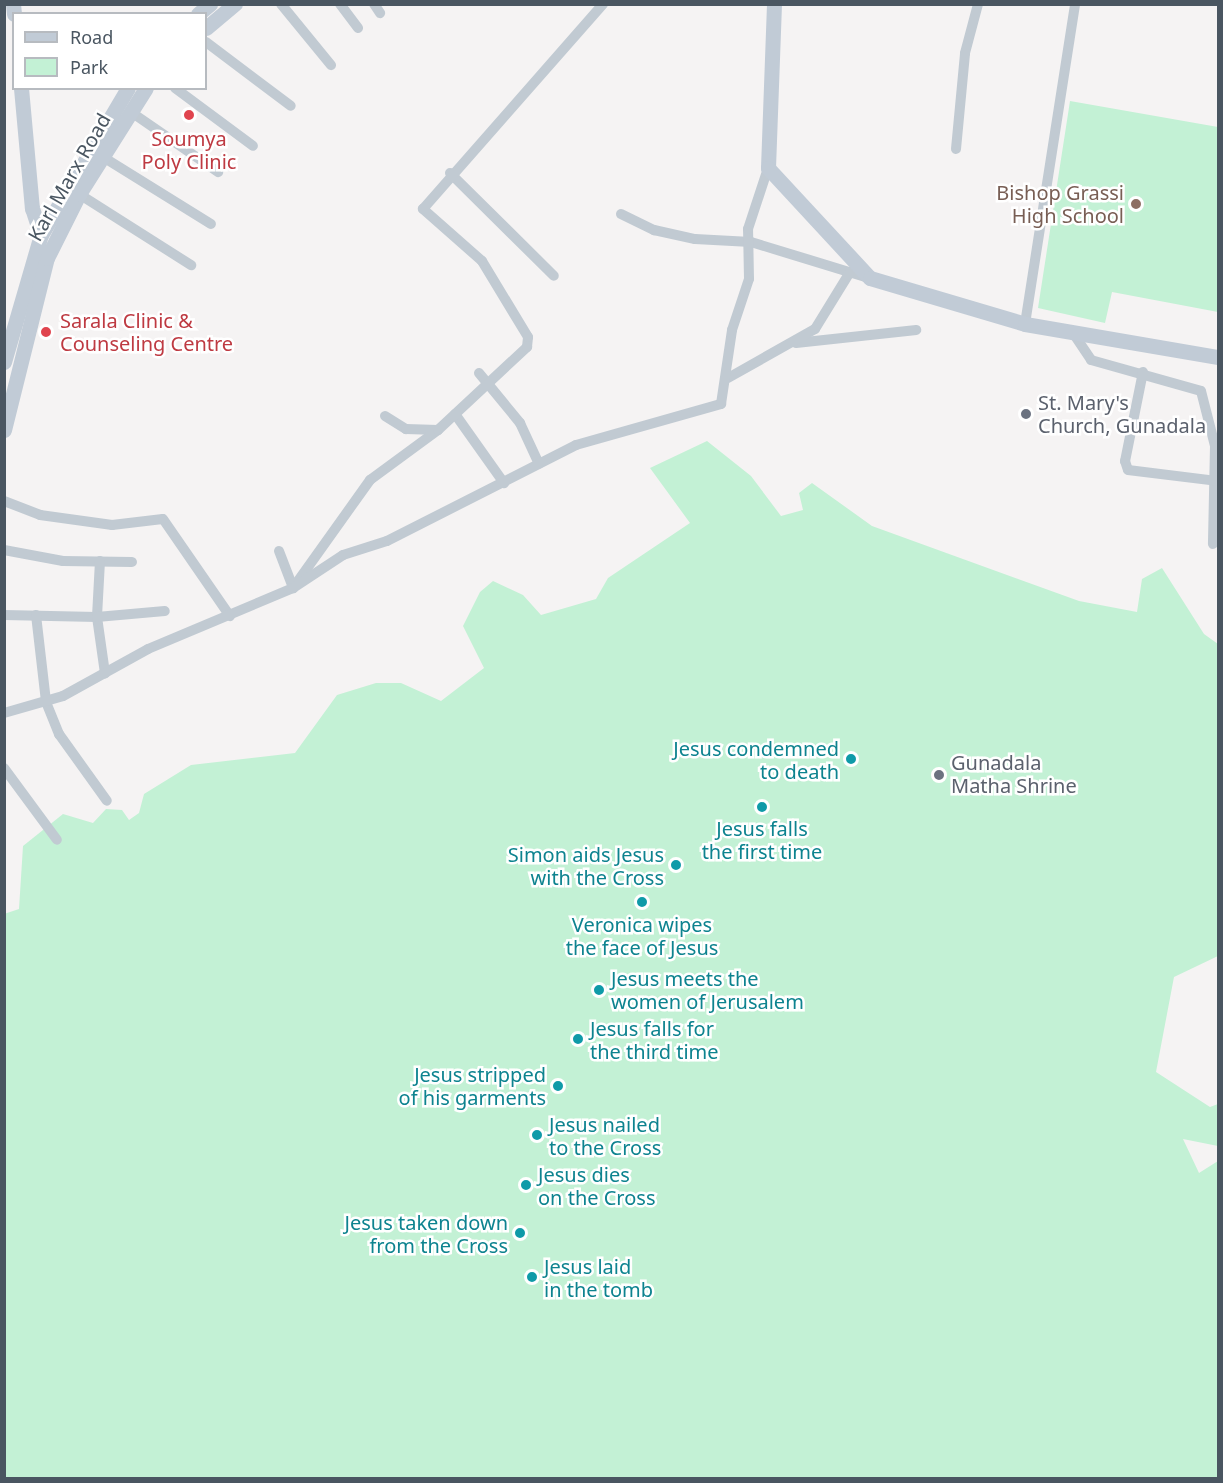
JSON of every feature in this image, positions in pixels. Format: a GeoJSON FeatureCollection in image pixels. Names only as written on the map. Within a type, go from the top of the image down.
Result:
{"type":"FeatureCollection","features":[{"type":"Feature","properties":{"kind":"street"},"geometry":{"type":"LineString","coordinates":[[207,27],[235,4]]}},
{"type":"Feature","properties":{"kind":"street"},"geometry":{"type":"LineString","coordinates":[[281,4],[331,65]]}},
{"type":"Feature","properties":{"kind":"street"},"geometry":{"type":"LineString","coordinates":[[340,4],[358,28]]}},
{"type":"Feature","properties":{"kind":"street"},"geometry":{"type":"LineString","coordinates":[[292,588],[370,480],[438,430],[489,385],[527,347],[528,337],[482,261],[424,213],[425,203],[603,4]]}},
{"type":"Feature","properties":{"kind":"street"},"geometry":{"type":"LineString","coordinates":[[4,713],[46,702],[292,588],[343,555],[387,541],[576,445],[721,404],[728,378],[732,330],[749,279],[751,242],[748,229],[768,168],[774,4]]}},
{"type":"Feature","properties":{"kind":"street"},"geometry":{"type":"LineString","coordinates":[[956,149],[965,53],[978,4]]}},
{"type":"Feature","properties":{"kind":"street"},"geometry":{"type":"LineString","coordinates":[[1025,324],[1075,4]]}},
{"type":"Feature","properties":{"kind":"street"},"geometry":{"type":"LineString","coordinates":[[207,43],[291,106]]}},
{"type":"Feature","properties":{"kind":"street"},"geometry":{"type":"LineString","coordinates":[[21,90],[32,208],[41,235]]}},
{"type":"Feature","properties":{"kind":"street","name":"Karl Marx Road"},"geometry":{"type":"LineString","coordinates":[[4,362],[7,343],[41,235],[127,90]]}},
{"type":"Feature","properties":{"kind":"street","name":"Karl Marx Road"},"geometry":{"type":"LineString","coordinates":[[4,430],[47,258],[79,194],[145,90]]}},
{"type":"Feature","properties":{"kind":"street"},"geometry":{"type":"LineString","coordinates":[[178,90],[253,146]]}},
{"type":"Feature","properties":{"kind":"street"},"geometry":{"type":"LineString","coordinates":[[131,112],[218,172]]}},
{"type":"Feature","properties":{"kind":"street"},"geometry":{"type":"LineString","coordinates":[[103,157],[211,224]]}},
{"type":"Feature","properties":{"kind":"street"},"geometry":{"type":"LineString","coordinates":[[768,168],[870,278]]}},
{"type":"Feature","properties":{"kind":"street"},"geometry":{"type":"LineString","coordinates":[[450,173],[554,276]]}},
{"type":"Feature","properties":{"kind":"street"},"geometry":{"type":"LineString","coordinates":[[79,194],[191,265]]}},
{"type":"Feature","properties":{"kind":"street"},"geometry":{"type":"LineString","coordinates":[[621,214],[654,230],[695,239],[751,242],[1025,324],[1071,329],[1218,357]]}},
{"type":"Feature","properties":{"kind":"street"},"geometry":{"type":"LineString","coordinates":[[728,378],[796,343],[825,320],[850,272]]}},
{"type":"Feature","properties":{"kind":"street"},"geometry":{"type":"LineString","coordinates":[[1071,329],[1090,360],[1143,372],[1201,391],[1215,446],[1213,544]]}},
{"type":"Feature","properties":{"kind":"street"},"geometry":{"type":"LineString","coordinates":[[796,343],[916,330]]}},
{"type":"Feature","properties":{"kind":"street"},"geometry":{"type":"LineString","coordinates":[[1143,372],[1125,461],[1128,470],[1216,481]]}},
{"type":"Feature","properties":{"kind":"street"},"geometry":{"type":"LineString","coordinates":[[479,373],[520,423],[539,464]]}},
{"type":"Feature","properties":{"kind":"street"},"geometry":{"type":"LineString","coordinates":[[455,414],[504,483]]}},
{"type":"Feature","properties":{"kind":"street"},"geometry":{"type":"LineString","coordinates":[[385,416],[406,429],[438,430]]}},
{"type":"Feature","properties":{"kind":"street"},"geometry":{"type":"LineString","coordinates":[[4,501],[40,515],[112,525],[164,519],[230,616]]}},
{"type":"Feature","properties":{"kind":"street"},"geometry":{"type":"LineString","coordinates":[[4,550],[100,561],[132,562]]}},
{"type":"Feature","properties":{"kind":"street"},"geometry":{"type":"LineString","coordinates":[[279,551],[292,588]]}},
{"type":"Feature","properties":{"kind":"street"},"geometry":{"type":"LineString","coordinates":[[100,561],[97,617],[105,673]]}},
{"type":"Feature","properties":{"kind":"street"},"geometry":{"type":"LineString","coordinates":[[4,615],[97,617],[165,611]]}},
{"type":"Feature","properties":{"kind":"street"},"geometry":{"type":"LineString","coordinates":[[36,615],[46,702],[59,734],[107,801]]}},
{"type":"Feature","properties":{"kind":"street"},"geometry":{"type":"LineString","coordinates":[[4,768],[57,840]]}},
{"type":"Feature","properties":{"kind":"green space","name":"Bishop Grassi High School"},"geometry":{"type":"Polygon","coordinates":[[[1070,101],[1218,127],[1218,312],[1112,292],[1105,323],[1038,308],[1070,101]]]}},
{"type":"Feature","properties":{"kind":"green space"},"geometry":{"type":"Polygon","coordinates":[[[707,441],[751,476],[781,516],[803,510],[799,493],[812,483],[872,526],[1079,601],[1137,612],[1142,579],[1162,568],[1204,634],[1218,644],[1218,956],[1174,977],[1156,1072],[1210,1107],[1218,1104],[1218,1146],[1183,1139],[1199,1173],[1218,1161],[1218,1478],[5,1478],[4,914],[19,909],[23,846],[63,814],[93,823],[106,809],[122,810],[129,820],[139,813],[144,794],[191,765],[295,753],[337,695],[376,683],[401,683],[441,701],[484,668],[463,626],[480,592],[493,581],[523,595],[541,615],[596,599],[608,578],[690,523],[650,468],[707,441]]]}},
{"type":"Feature","properties":{"kind":"place","name":"Soumya Poly Clinic"},"geometry":{"type":"Point","coordinates":[189,115]}},
{"type":"Feature","properties":{"kind":"place","name":"Bishop Grassi High School"},"geometry":{"type":"Point","coordinates":[1136,204]}},
{"type":"Feature","properties":{"kind":"place","name":"Sarala Clinic & Counseling Centre"},"geometry":{"type":"Point","coordinates":[46,332]}},
{"type":"Feature","properties":{"kind":"place","name":"St. Mary's Church, Gunadala"},"geometry":{"type":"Point","coordinates":[1026,414]}},
{"type":"Feature","properties":{"kind":"place","name":"Jesus condemned to death"},"geometry":{"type":"Point","coordinates":[851,759]}},
{"type":"Feature","properties":{"kind":"place","name":"Gunadala Matha Shrine"},"geometry":{"type":"Point","coordinates":[939,775]}},
{"type":"Feature","properties":{"kind":"place","name":"Jesus falls the first time"},"geometry":{"type":"Point","coordinates":[762,807]}},
{"type":"Feature","properties":{"kind":"place","name":"Simon aids Jesus with the Cross"},"geometry":{"type":"Point","coordinates":[676,865]}},
{"type":"Feature","properties":{"kind":"place","name":"Veronica wipes the face of Jesus"},"geometry":{"type":"Point","coordinates":[642,902]}},
{"type":"Feature","properties":{"kind":"place","name":"Jesus meets the women of Jerusalem"},"geometry":{"type":"Point","coordinates":[599,990]}},
{"type":"Feature","properties":{"kind":"place","name":"Jesus falls for the third time"},"geometry":{"type":"Point","coordinates":[578,1039]}},
{"type":"Feature","properties":{"kind":"place","name":"Jesus stripped of his garments"},"geometry":{"type":"Point","coordinates":[558,1086]}},
{"type":"Feature","properties":{"kind":"place","name":"Jesus nailed to the Cross"},"geometry":{"type":"Point","coordinates":[537,1135]}},
{"type":"Feature","properties":{"kind":"place","name":"Jesus dies on the Cross"},"geometry":{"type":"Point","coordinates":[526,1185]}},
{"type":"Feature","properties":{"kind":"place","name":"Jesus taken down from the Cross"},"geometry":{"type":"Point","coordinates":[520,1233]}},
{"type":"Feature","properties":{"kind":"place","name":"Jesus laid in the tomb"},"geometry":{"type":"Point","coordinates":[532,1277]}}]}
